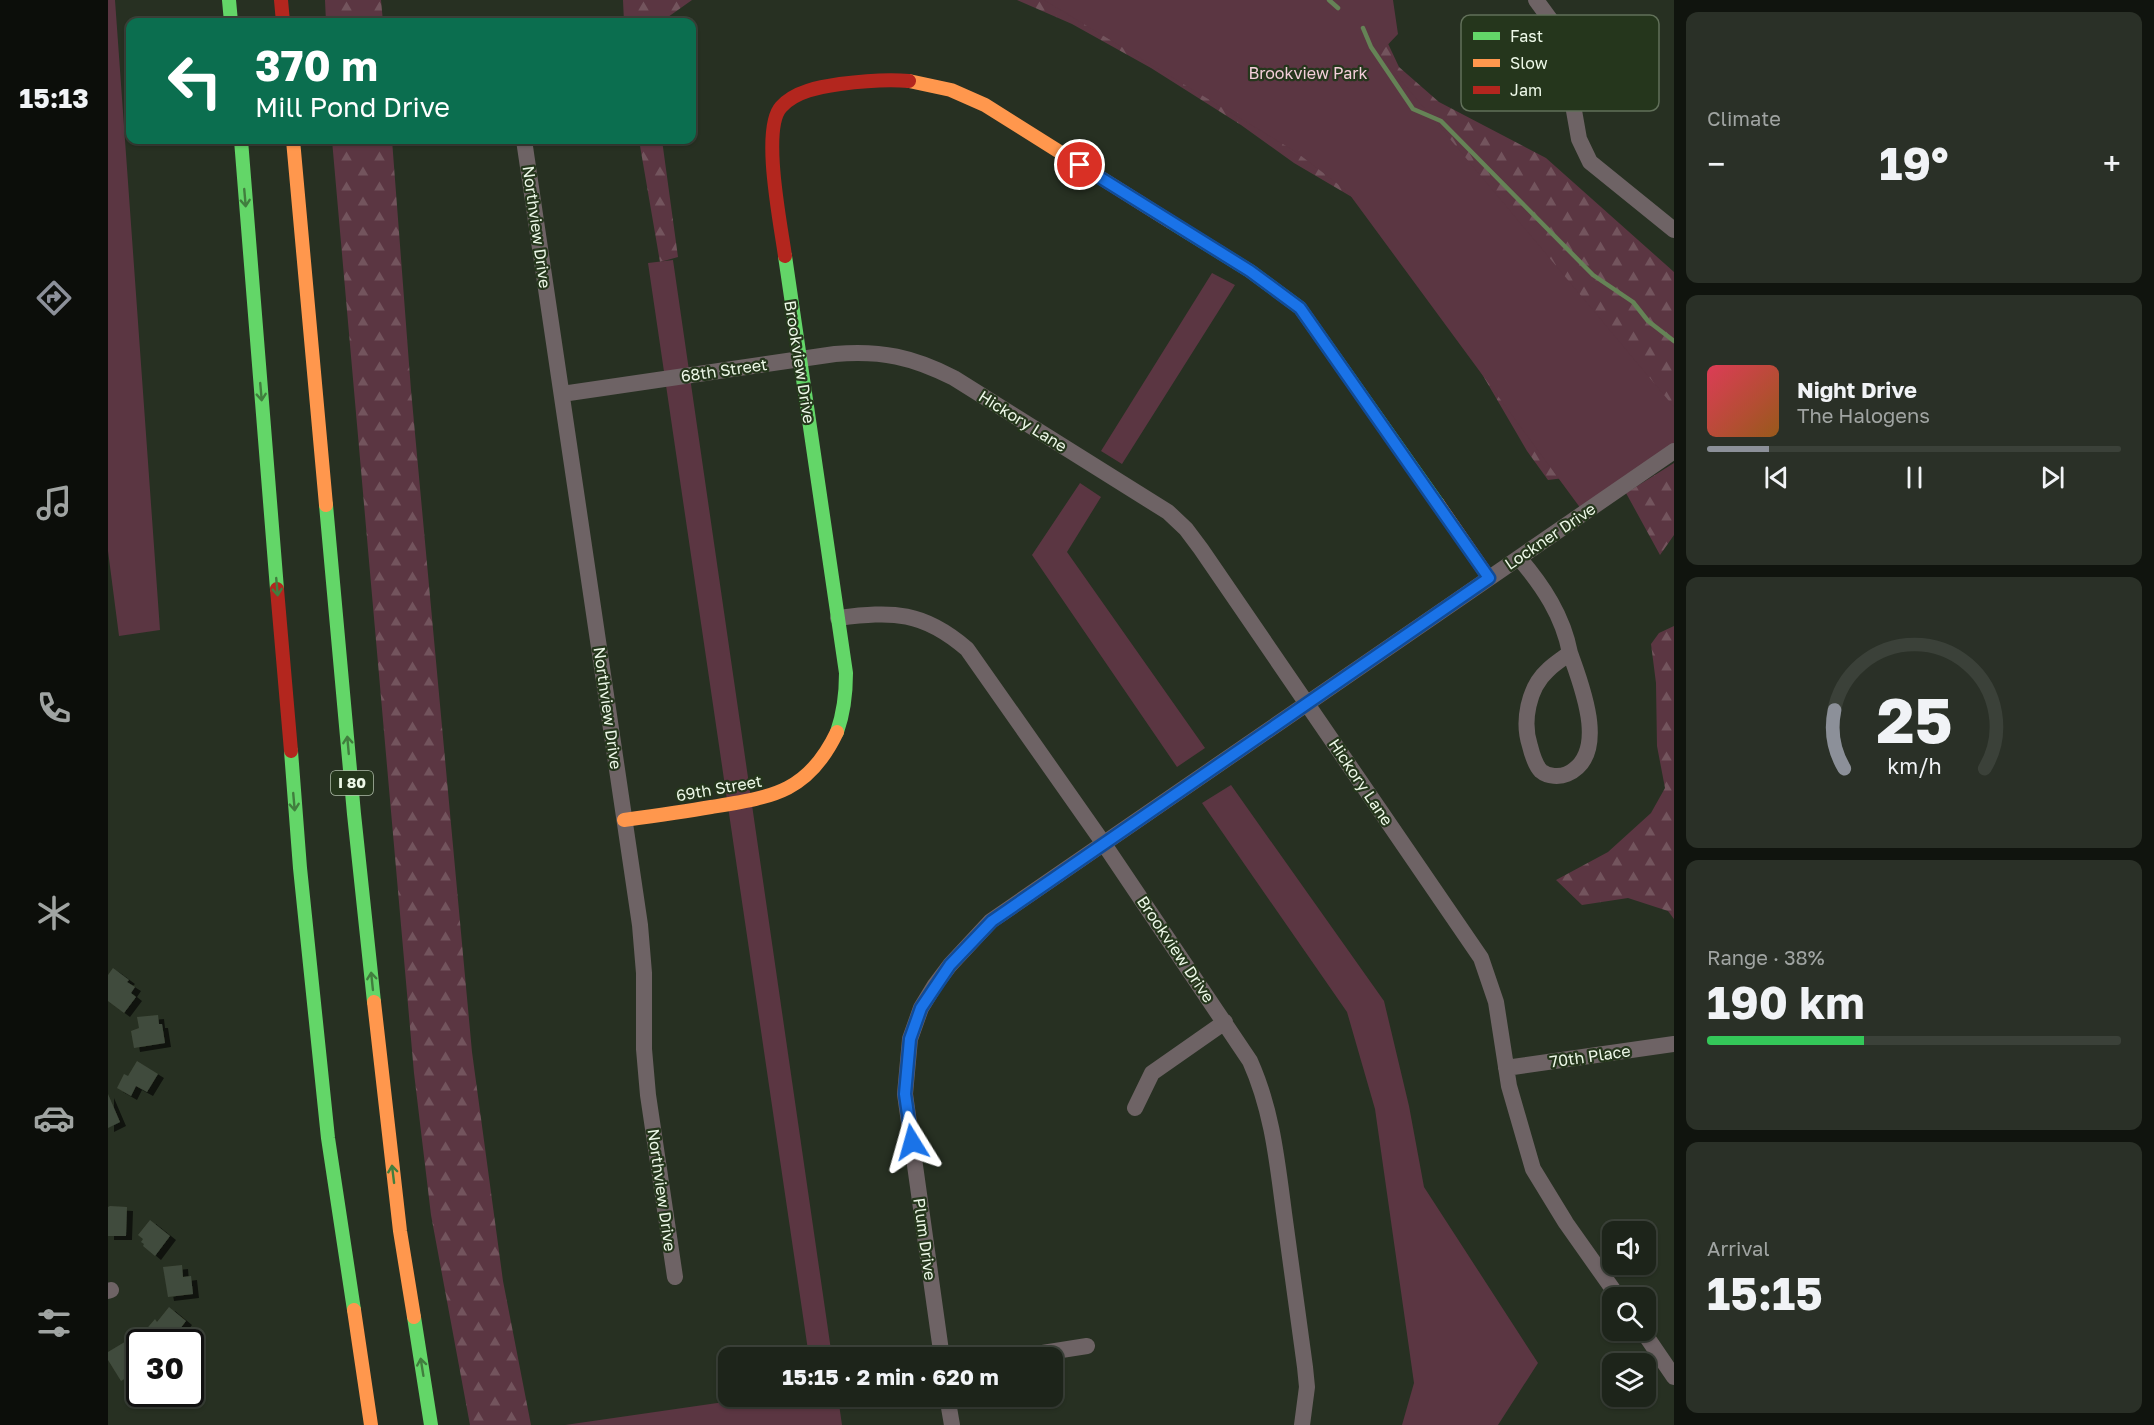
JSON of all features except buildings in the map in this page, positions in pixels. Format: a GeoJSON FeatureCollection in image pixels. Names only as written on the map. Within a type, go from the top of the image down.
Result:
{"type":"FeatureCollection","features":[{"type":"Feature","properties":{"kind":"main road"},"geometry":{"type":"LineString","coordinates":[[230,0],[231,18]]}},
{"type":"Feature","properties":{"kind":"main road"},"geometry":{"type":"LineString","coordinates":[[281,0],[283,18]]}},
{"type":"Feature","properties":{"kind":"main road","name":"Brookview Drive"},"geometry":{"type":"LineString","coordinates":[[846,673],[772,166],[774,126],[780,107],[804,92],[824,86],[886,79],[913,80],[962,93],[985,105],[1250,271],[1300,308],[1315,327],[1489,578]]}},
{"type":"Feature","properties":{"kind":"main road"},"geometry":{"type":"LineString","coordinates":[[241,144],[300,868],[328,1138],[371,1425]]}},
{"type":"Feature","properties":{"kind":"main road","name":"I 80"},"geometry":{"type":"LineString","coordinates":[[293,144],[352,790],[383,1090],[400,1232],[431,1425]]}},
{"type":"Feature","properties":{"kind":"main road","name":"69th Street"},"geometry":{"type":"LineString","coordinates":[[624,820],[751,801],[771,796],[807,776],[834,743],[842,723],[846,703],[846,673]]}},
{"type":"Feature","properties":{"kind":"street"},"geometry":{"type":"LineString","coordinates":[[1536,0],[1548,15]]}},
{"type":"Feature","properties":{"kind":"street"},"geometry":{"type":"LineString","coordinates":[[1574,111],[1579,140],[1590,162],[1674,230]]}},
{"type":"Feature","properties":{"kind":"street","name":"Northview Drive"},"geometry":{"type":"LineString","coordinates":[[525,144],[640,925],[644,973],[644,1049],[648,1095],[675,1277]]}},
{"type":"Feature","properties":{"kind":"street","name":"68th Street"},"geometry":{"type":"LineString","coordinates":[[562,394],[856,352],[881,353],[907,358],[954,378]]}},
{"type":"Feature","properties":{"kind":"street","name":"Hickory Lane"},"geometry":{"type":"LineString","coordinates":[[954,378],[1148,498],[1186,529],[1201,549],[1481,958],[1496,1002],[1509,1086],[1533,1168],[1566,1223],[1610,1287]]}},
{"type":"Feature","properties":{"kind":"street","name":"Lockner Drive"},"geometry":{"type":"LineString","coordinates":[[909,1121],[905,1094],[910,1039],[921,1008],[950,965],[992,921],[1674,451]]}},
{"type":"Feature","properties":{"kind":"street"},"geometry":{"type":"LineString","coordinates":[[1519,558],[1536,578],[1558,615],[1566,636],[1588,713],[1591,736],[1584,757],[1573,771],[1556,777],[1542,771],[1534,759],[1528,742],[1526,720],[1531,695],[1538,682],[1546,671],[1570,653]]}},
{"type":"Feature","properties":{"kind":"street","name":"Brookview Drive"},"geometry":{"type":"LineString","coordinates":[[838,618],[872,614],[894,614],[916,618],[934,625],[967,649],[1104,844],[1250,1061],[1263,1090],[1269,1113],[1305,1367],[1307,1386],[1302,1425]]}},
{"type":"Feature","properties":{"kind":"street"},"geometry":{"type":"LineString","coordinates":[[1135,1108],[1152,1073],[1225,1022]]}},
{"type":"Feature","properties":{"kind":"street","name":"70th Place"},"geometry":{"type":"LineString","coordinates":[[1506,1068],[1674,1044]]}},
{"type":"Feature","properties":{"kind":"street","name":"Plum Drive"},"geometry":{"type":"LineString","coordinates":[[909,1121],[940,1347]]}},
{"type":"Feature","properties":{"kind":"street"},"geometry":{"type":"LineString","coordinates":[[1649,1341],[1674,1377]]}},
{"type":"Feature","properties":{"kind":"street"},"geometry":{"type":"LineString","coordinates":[[1063,1350],[1087,1346]]}},
{"type":"Feature","properties":{"kind":"street"},"geometry":{"type":"LineString","coordinates":[[949,1407],[952,1425]]}},
{"type":"Feature","properties":{"kind":"green space"},"geometry":{"type":"Polygon","coordinates":[[[108,0],[115,0],[160,630],[119,636],[108,551],[108,0]]]}},
{"type":"Feature","properties":{"kind":"green space"},"geometry":{"type":"Polygon","coordinates":[[[325,0],[381,0],[383,18],[326,18],[325,0]]]}},
{"type":"Feature","properties":{"kind":"green space"},"geometry":{"type":"Polygon","coordinates":[[[623,0],[692,0],[667,18],[624,18],[623,0]]]}},
{"type":"Feature","properties":{"kind":"green space","name":"Brookview Park"},"geometry":{"type":"Polygon","coordinates":[[[1017,0],[1343,0],[1375,16],[1399,67],[1439,102],[1546,158],[1674,272],[1674,430],[1596,474],[1548,480],[1527,451],[1423,273],[1362,203],[1294,163],[1241,125],[1151,68],[1072,24],[1017,0]]]}},
{"type":"Feature","properties":{"kind":"green space","name":"Brookview Park"},"geometry":{"type":"Polygon","coordinates":[[[1044,0],[1393,0],[1398,34],[1379,54],[1674,407],[1674,451],[1584,513],[1347,191],[1296,152],[1044,0]]]}},
{"type":"Feature","properties":{"kind":"green space"},"geometry":{"type":"Polygon","coordinates":[[[332,144],[392,144],[411,390],[472,1052],[503,1281],[531,1425],[470,1425],[431,1215],[414,1073],[332,144]]]}},
{"type":"Feature","properties":{"kind":"green space"},"geometry":{"type":"Polygon","coordinates":[[[640,144],[663,144],[678,257],[660,262],[640,144]]]}},
{"type":"Feature","properties":{"kind":"green space"},"geometry":{"type":"Polygon","coordinates":[[[673,260],[831,1347],[808,1347],[648,263],[673,260]]]}},
{"type":"Feature","properties":{"kind":"green space"},"geometry":{"type":"Polygon","coordinates":[[[1212,273],[1235,285],[1122,464],[1101,451],[1212,273]]]}},
{"type":"Feature","properties":{"kind":"green space"},"geometry":{"type":"Polygon","coordinates":[[[1674,463],[1674,535],[1660,555],[1626,493],[1674,463]]]}},
{"type":"Feature","properties":{"kind":"green space"},"geometry":{"type":"Polygon","coordinates":[[[1080,483],[1101,497],[1067,552],[1205,748],[1177,767],[1032,555],[1080,483]]]}},
{"type":"Feature","properties":{"kind":"green space"},"geometry":{"type":"Polygon","coordinates":[[[1674,626],[1674,919],[1668,911],[1628,898],[1582,905],[1556,880],[1608,852],[1651,813],[1665,788],[1657,746],[1656,683],[1651,644],[1659,633],[1674,626]]]}},
{"type":"Feature","properties":{"kind":"green space"},"geometry":{"type":"Polygon","coordinates":[[[1231,785],[1384,1001],[1409,1106],[1424,1187],[1538,1363],[1498,1425],[1402,1425],[1414,1383],[1375,1109],[1347,1012],[1202,803],[1231,785]]]}},
{"type":"Feature","properties":{"kind":"green space"},"geometry":{"type":"Polygon","coordinates":[[[718,1403],[718,1407],[839,1407],[842,1425],[565,1425],[718,1403]]]}},
{"type":"Feature","properties":{"kind":"waterway"},"geometry":{"type":"LineString","coordinates":[[1329,0],[1338,8]]}},
{"type":"Feature","properties":{"kind":"waterway"},"geometry":{"type":"LineString","coordinates":[[1363,28],[1371,47],[1413,109],[1441,121],[1593,275],[1633,302],[1648,321],[1674,341]]}},
{"type":"Feature","properties":{"kind":"traffic: fast"},"geometry":{"type":"LineString","coordinates":[[229,0],[231,18]]}},
{"type":"Feature","properties":{"kind":"traffic: fast"},"geometry":{"type":"LineString","coordinates":[[241,144],[277,589]]}},
{"type":"Feature","properties":{"kind":"traffic: fast"},"geometry":{"type":"LineString","coordinates":[[1171,222],[1250,271],[1300,308],[1438,504]]}},
{"type":"Feature","properties":{"kind":"traffic: fast"},"geometry":{"type":"LineString","coordinates":[[785,256],[846,673],[844,703],[837,732]]}},
{"type":"Feature","properties":{"kind":"traffic: fast"},"geometry":{"type":"LineString","coordinates":[[326,505],[354,814],[374,1002]]}},
{"type":"Feature","properties":{"kind":"traffic: fast"},"geometry":{"type":"LineString","coordinates":[[291,751],[300,868],[328,1138],[354,1310]]}},
{"type":"Feature","properties":{"kind":"traffic: fast"},"geometry":{"type":"LineString","coordinates":[[414,1317],[431,1425]]}},
{"type":"Feature","properties":{"kind":"traffic: slow"},"geometry":{"type":"LineString","coordinates":[[909,81],[951,90],[985,105],[1171,222]]}},
{"type":"Feature","properties":{"kind":"traffic: slow"},"geometry":{"type":"LineString","coordinates":[[293,144],[326,505]]}},
{"type":"Feature","properties":{"kind":"traffic: slow"},"geometry":{"type":"LineString","coordinates":[[1438,504],[1489,578]]}},
{"type":"Feature","properties":{"kind":"traffic: slow"},"geometry":{"type":"LineString","coordinates":[[624,820],[752,800],[786,789],[814,768],[837,732]]}},
{"type":"Feature","properties":{"kind":"traffic: slow"},"geometry":{"type":"LineString","coordinates":[[374,1002],[400,1231],[414,1317]]}},
{"type":"Feature","properties":{"kind":"traffic: slow"},"geometry":{"type":"LineString","coordinates":[[354,1310],[371,1425]]}},
{"type":"Feature","properties":{"kind":"traffic: jam"},"geometry":{"type":"LineString","coordinates":[[281,0],[283,18]]}},
{"type":"Feature","properties":{"kind":"traffic: jam"},"geometry":{"type":"LineString","coordinates":[[785,256],[772,156],[775,118],[781,107],[801,93],[824,87],[874,81],[909,81]]}},
{"type":"Feature","properties":{"kind":"traffic: jam"},"geometry":{"type":"LineString","coordinates":[[277,589],[291,751]]}},
{"type":"Feature","properties":{"kind":"route"},"geometry":{"type":"LineString","coordinates":[[912,1142],[905,1094],[910,1039],[921,1008],[950,965],[992,921],[1489,578],[1300,308],[1250,271],[1080,165]]}}]}
